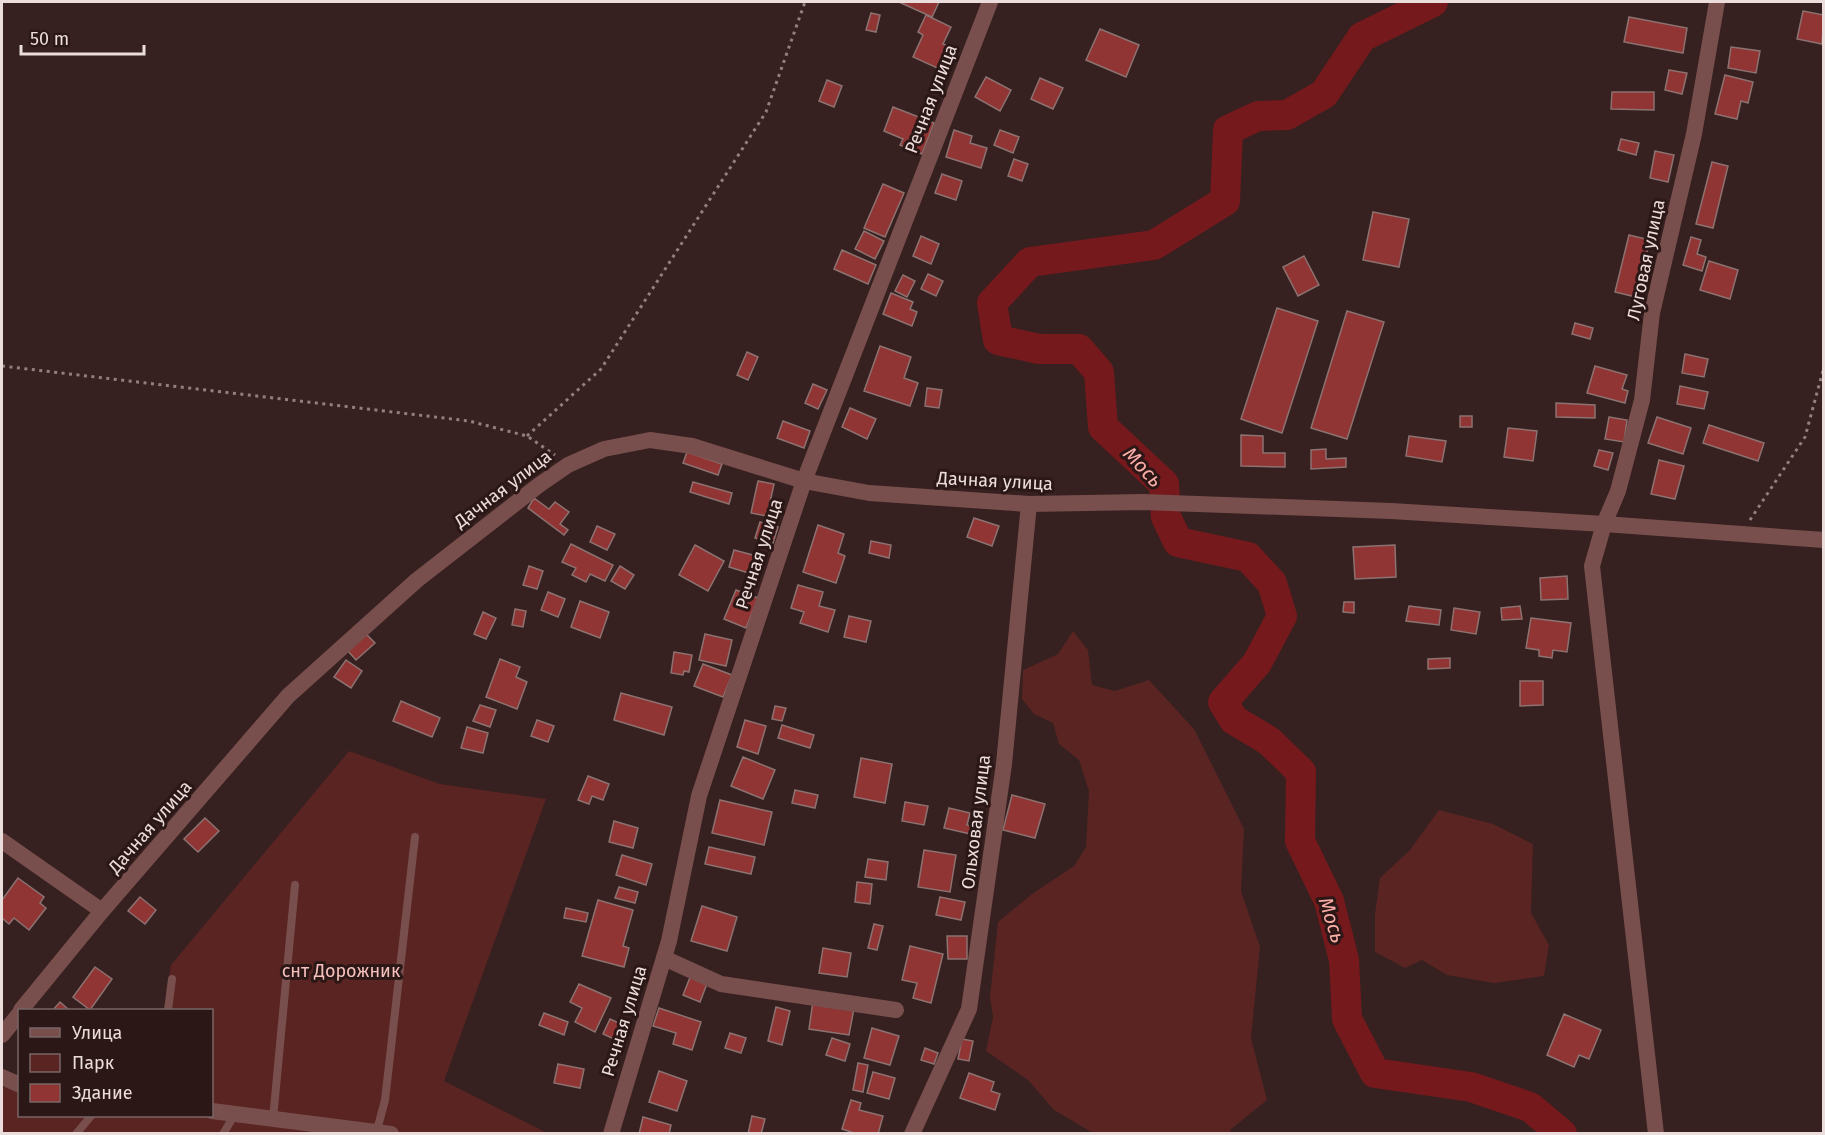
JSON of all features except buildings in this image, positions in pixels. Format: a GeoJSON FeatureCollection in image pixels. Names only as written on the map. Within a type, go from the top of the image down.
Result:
{"type":"FeatureCollection","features":[{"type":"Feature","properties":{"kind":"street","name":"Речная улица"},"geometry":{"type":"LineString","coordinates":[[611,1134],[664,958],[699,796],[804,481],[990,2]]}},
{"type":"Feature","properties":{"kind":"street","name":"Луговая улица"},"geometry":{"type":"LineString","coordinates":[[1656,1134],[1592,566],[1604,524],[1618,491],[1642,400],[1652,313],[1694,134],[1717,2]]}},
{"type":"Feature","properties":{"kind":"street","name":"Дачная улица"},"geometry":{"type":"LineString","coordinates":[[22,1009],[102,911],[288,696],[417,580],[539,484],[568,465],[604,449],[650,440],[692,446],[804,481],[869,493],[1029,504],[1143,502],[1391,511],[1824,540]]}},
{"type":"Feature","properties":{"kind":"street","name":"Ольховая улица"},"geometry":{"type":"LineString","coordinates":[[912,1134],[969,1009],[1004,764],[1029,504]]}},
{"type":"Feature","properties":{"kind":"street"},"geometry":{"type":"LineString","coordinates":[[2,841],[102,911]]}},
{"type":"Feature","properties":{"kind":"street"},"geometry":{"type":"LineString","coordinates":[[664,958],[721,984],[896,1010]]}},
{"type":"Feature","properties":{"kind":"street","name":"Дачная улица"},"geometry":{"type":"LineString","coordinates":[[2,1035],[18,1015]]}},
{"type":"Feature","properties":{"kind":"street"},"geometry":{"type":"LineString","coordinates":[[2,1077],[18,1084]]}},
{"type":"Feature","properties":{"kind":"street"},"geometry":{"type":"LineString","coordinates":[[213,1111],[381,1133]]}},
{"type":"Feature","properties":{"kind":"lane"},"geometry":{"type":"LineString","coordinates":[[381,1133],[415,837]]}},
{"type":"Feature","properties":{"kind":"lane"},"geometry":{"type":"LineString","coordinates":[[273,1119],[295,885]]}},
{"type":"Feature","properties":{"kind":"lane"},"geometry":{"type":"LineString","coordinates":[[168,1009],[172,978]]}},
{"type":"Feature","properties":{"kind":"lane"},"geometry":{"type":"LineString","coordinates":[[223,1134],[235,1114]]}},
{"type":"Feature","properties":{"kind":"lane"},"geometry":{"type":"LineString","coordinates":[[76,1134],[90,1117]]}},
{"type":"Feature","properties":{"kind":"path"},"geometry":{"type":"LineString","coordinates":[[527,436],[601,369],[766,112],[805,2]]}},
{"type":"Feature","properties":{"kind":"path"},"geometry":{"type":"LineString","coordinates":[[2,366],[469,421],[527,436],[568,465]]}},
{"type":"Feature","properties":{"kind":"path"},"geometry":{"type":"LineString","coordinates":[[1741,534],[1805,438],[1824,367]]}},
{"type":"Feature","properties":{"kind":"green space"},"geometry":{"type":"Polygon","coordinates":[[[1073,631],[1088,650],[1092,685],[1115,691],[1149,680],[1194,729],[1244,829],[1241,891],[1260,947],[1251,1038],[1267,1100],[1230,1130],[1231,1133],[1093,1133],[1054,1110],[1028,1080],[986,1051],[993,1017],[990,997],[998,922],[1032,894],[1074,866],[1086,847],[1089,791],[1079,760],[1059,744],[1053,723],[1034,714],[1022,699],[1023,670],[1058,654],[1073,631]]]}},
{"type":"Feature","properties":{"kind":"green space","name":"снт Дорожник"},"geometry":{"type":"Polygon","coordinates":[[[349,751],[440,784],[546,799],[444,1081],[547,1133],[2,1134],[2,1090],[13,1074],[18,1075],[18,1117],[213,1117],[213,1009],[164,1009],[171,965],[349,751]]]}},
{"type":"Feature","properties":{"kind":"green space"},"geometry":{"type":"Polygon","coordinates":[[[1439,810],[1493,824],[1533,844],[1531,913],[1549,945],[1544,976],[1494,983],[1447,975],[1422,960],[1405,968],[1375,952],[1375,914],[1380,878],[1410,850],[1439,810]]]}},
{"type":"Feature","properties":{"kind":"waterway","name":"Мось"},"geometry":{"type":"LineString","coordinates":[[1433,2],[1362,37],[1324,94],[1287,115],[1258,116],[1228,130],[1225,201],[1154,245],[1030,262],[992,303],[998,340],[1039,349],[1079,349],[1099,372],[1103,427],[1164,484],[1166,517],[1178,542],[1248,557],[1272,583],[1282,616],[1257,663],[1223,702],[1234,720],[1269,741],[1301,772],[1300,841],[1329,901],[1344,960],[1347,1019],[1375,1073],[1471,1087],[1530,1107],[1562,1134]]}}]}
